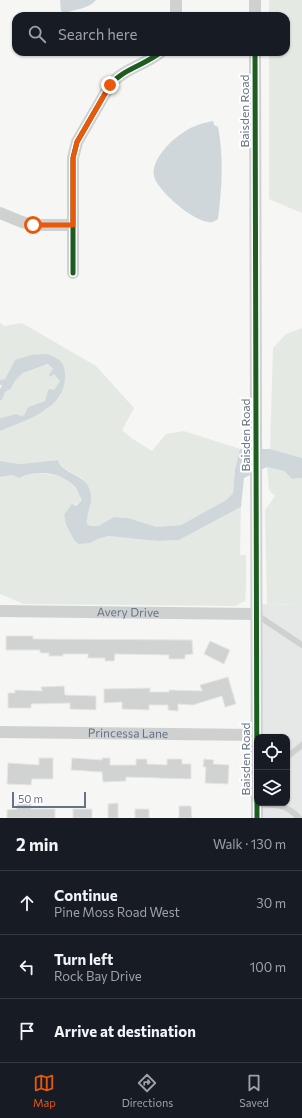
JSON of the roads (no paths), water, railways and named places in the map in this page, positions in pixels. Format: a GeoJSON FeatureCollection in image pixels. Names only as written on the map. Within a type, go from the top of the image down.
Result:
{"type":"FeatureCollection","features":[{"type":"Feature","properties":{"kind":"street"},"geometry":{"type":"LineString","coordinates":[[176,0],[176,12]]}},
{"type":"Feature","properties":{"kind":"street"},"geometry":{"type":"LineString","coordinates":[[255,0],[255,12]]}},
{"type":"Feature","properties":{"kind":"street"},"geometry":{"type":"LineString","coordinates":[[73,273],[73,158],[77,142],[110,85],[116,78],[156,56]]}},
{"type":"Feature","properties":{"kind":"street","name":"Baisden Road"},"geometry":{"type":"LineString","coordinates":[[255,56],[256,734]]}},
{"type":"Feature","properties":{"kind":"street"},"geometry":{"type":"LineString","coordinates":[[0,213],[33,225],[73,225]]}},
{"type":"Feature","properties":{"kind":"street","name":"Avery Drive"},"geometry":{"type":"LineString","coordinates":[[0,611],[256,614]]}},
{"type":"Feature","properties":{"kind":"street","name":"Princessa Lane"},"geometry":{"type":"LineString","coordinates":[[0,732],[254,735]]}},
{"type":"Feature","properties":{"kind":"street","name":"Baisden Road"},"geometry":{"type":"LineString","coordinates":[[256,806],[256,818]]}},
{"type":"Feature","properties":{"kind":"lane"},"geometry":{"type":"LineString","coordinates":[[256,614],[302,645]]}},
{"type":"Feature","properties":{"kind":"lane"},"geometry":{"type":"LineString","coordinates":[[290,755],[302,745]]}},
{"type":"Feature","properties":{"kind":"lane"},"geometry":{"type":"LineString","coordinates":[[283,806],[291,810],[298,818]]}}]}
